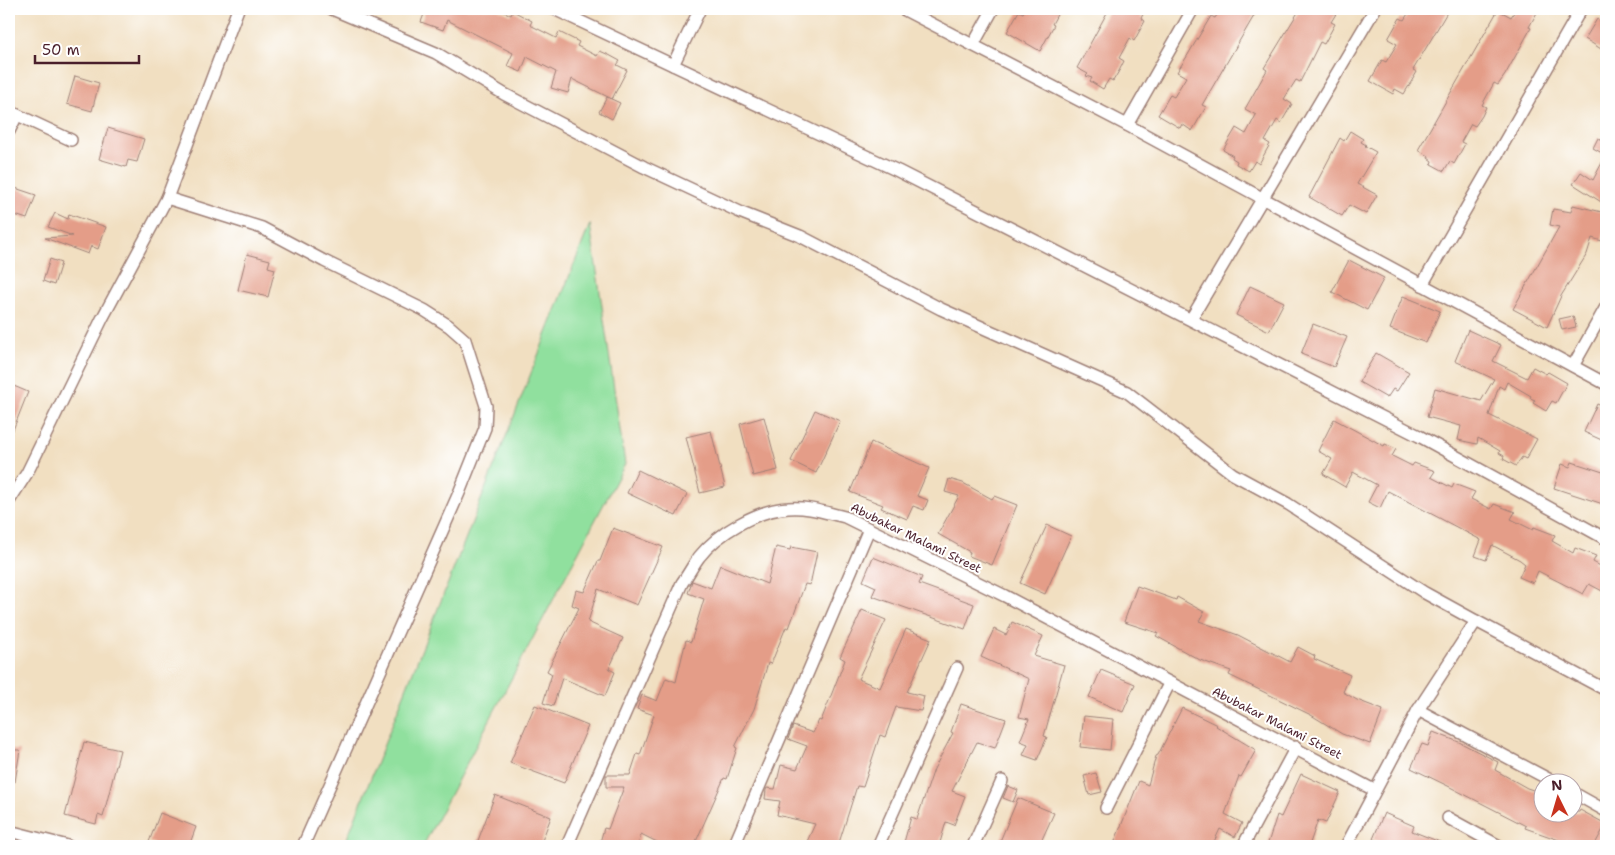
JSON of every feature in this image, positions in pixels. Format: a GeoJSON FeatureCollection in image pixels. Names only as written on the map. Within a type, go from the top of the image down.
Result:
{"type":"FeatureCollection","features":[{"type":"Feature","properties":{"kind":"street"},"geometry":{"type":"LineString","coordinates":[[9,502],[28,473],[102,319],[167,198],[238,9]]}},
{"type":"Feature","properties":{"kind":"street"},"geometry":{"type":"LineString","coordinates":[[332,9],[436,53],[504,94],[644,167],[742,213],[800,236],[941,309],[1127,392],[1233,474],[1288,504],[1425,593],[1606,690]]}},
{"type":"Feature","properties":{"kind":"street"},"geometry":{"type":"LineString","coordinates":[[554,9],[898,171],[1419,436],[1606,539]]}},
{"type":"Feature","properties":{"kind":"street"},"geometry":{"type":"LineString","coordinates":[[673,65],[700,9]]}},
{"type":"Feature","properties":{"kind":"street"},"geometry":{"type":"LineString","coordinates":[[903,9],[1127,125],[1606,384]]}},
{"type":"Feature","properties":{"kind":"street"},"geometry":{"type":"LineString","coordinates":[[973,45],[993,9]]}},
{"type":"Feature","properties":{"kind":"street"},"geometry":{"type":"LineString","coordinates":[[1127,125],[1193,9]]}},
{"type":"Feature","properties":{"kind":"street"},"geometry":{"type":"LineString","coordinates":[[1191,319],[1375,9]]}},
{"type":"Feature","properties":{"kind":"street"},"geometry":{"type":"LineString","coordinates":[[1422,285],[1580,9]]}},
{"type":"Feature","properties":{"kind":"street"},"geometry":{"type":"LineString","coordinates":[[9,131],[13,113],[71,140]]}},
{"type":"Feature","properties":{"kind":"street"},"geometry":{"type":"LineString","coordinates":[[167,198],[262,228],[424,310],[449,326],[465,340],[486,406],[485,428],[459,493],[304,846]]}},
{"type":"Feature","properties":{"kind":"street"},"geometry":{"type":"LineString","coordinates":[[1573,366],[1606,307]]}},
{"type":"Feature","properties":{"kind":"street","name":"Abubakar Malami Street"},"geometry":{"type":"LineString","coordinates":[[567,846],[682,583],[700,556],[737,526],[764,514],[788,508],[816,510],[845,517],[1005,596],[1169,684],[1296,747],[1374,790]]}},
{"type":"Feature","properties":{"kind":"street"},"geometry":{"type":"LineString","coordinates":[[734,846],[869,529]]}},
{"type":"Feature","properties":{"kind":"street"},"geometry":{"type":"LineString","coordinates":[[1346,846],[1418,710],[1476,621]]}},
{"type":"Feature","properties":{"kind":"street"},"geometry":{"type":"LineString","coordinates":[[878,846],[957,668]]}},
{"type":"Feature","properties":{"kind":"street"},"geometry":{"type":"LineString","coordinates":[[1106,808],[1169,684]]}},
{"type":"Feature","properties":{"kind":"street"},"geometry":{"type":"LineString","coordinates":[[1418,710],[1535,772]]}},
{"type":"Feature","properties":{"kind":"street"},"geometry":{"type":"LineString","coordinates":[[1243,846],[1296,747]]}},
{"type":"Feature","properties":{"kind":"street"},"geometry":{"type":"LineString","coordinates":[[973,846],[1002,780]]}},
{"type":"Feature","properties":{"kind":"street"},"geometry":{"type":"LineString","coordinates":[[1582,798],[1606,811]]}},
{"type":"Feature","properties":{"kind":"street"},"geometry":{"type":"LineString","coordinates":[[1448,818],[1499,846]]}},
{"type":"Feature","properties":{"kind":"street"},"geometry":{"type":"LineString","coordinates":[[9,831],[68,846]]}},
{"type":"Feature","properties":{"kind":"green space"},"geometry":{"type":"Polygon","coordinates":[[[590,224],[625,464],[423,846],[344,846],[590,224]]]}},
{"type":"Feature","properties":{"kind":"building"},"geometry":{"type":"Polygon","coordinates":[[[426,9],[498,9],[511,15],[513,11],[532,21],[530,25],[556,38],[559,32],[579,42],[577,46],[597,56],[600,51],[609,55],[620,61],[617,65],[627,70],[612,99],[572,79],[568,93],[551,88],[556,72],[527,57],[521,72],[507,66],[513,53],[447,20],[443,30],[421,22],[426,9]]]}},
{"type":"Feature","properties":{"kind":"building"},"geometry":{"type":"Polygon","coordinates":[[[1026,9],[1060,9],[1040,51],[1007,32],[1019,11],[1023,13],[1026,9]]]}},
{"type":"Feature","properties":{"kind":"building"},"geometry":{"type":"Polygon","coordinates":[[[1109,9],[1146,9],[1141,18],[1145,21],[1134,41],[1130,38],[1119,58],[1124,61],[1119,71],[1113,81],[1109,79],[1103,89],[1090,81],[1092,78],[1086,76],[1088,74],[1077,68],[1109,9]]]}},
{"type":"Feature","properties":{"kind":"building"},"geometry":{"type":"Polygon","coordinates":[[[1221,9],[1258,9],[1202,105],[1206,107],[1192,131],[1182,124],[1180,128],[1158,115],[1170,95],[1174,97],[1186,77],[1177,72],[1211,16],[1215,18],[1221,9]]]}},
{"type":"Feature","properties":{"kind":"building"},"geometry":{"type":"Polygon","coordinates":[[[1300,9],[1339,9],[1331,22],[1335,24],[1324,44],[1320,42],[1300,82],[1296,80],[1284,99],[1292,104],[1281,123],[1277,120],[1265,141],[1270,144],[1259,164],[1255,161],[1249,171],[1236,164],[1237,161],[1232,158],[1233,156],[1223,150],[1236,128],[1246,134],[1256,115],[1245,109],[1267,70],[1264,68],[1300,9]]]}},
{"type":"Feature","properties":{"kind":"building"},"geometry":{"type":"Polygon","coordinates":[[[1411,9],[1449,9],[1413,70],[1417,72],[1404,94],[1395,89],[1393,94],[1370,81],[1382,60],[1386,62],[1397,44],[1388,39],[1400,18],[1404,20],[1411,9]]]}},
{"type":"Feature","properties":{"kind":"building"},"geometry":{"type":"Polygon","coordinates":[[[1516,9],[1539,9],[1529,27],[1531,28],[1505,75],[1498,85],[1494,83],[1482,105],[1486,107],[1482,116],[1475,126],[1471,124],[1461,142],[1465,144],[1454,164],[1450,161],[1444,171],[1431,164],[1432,161],[1428,158],[1429,156],[1418,150],[1498,10],[1511,17],[1516,9]]]}},
{"type":"Feature","properties":{"kind":"building"},"geometry":{"type":"Polygon","coordinates":[[[1597,19],[1606,24],[1606,52],[1585,39],[1597,19]]]}},
{"type":"Feature","properties":{"kind":"building"},"geometry":{"type":"Polygon","coordinates":[[[75,76],[99,83],[92,111],[67,104],[75,76]]]}},
{"type":"Feature","properties":{"kind":"building"},"geometry":{"type":"Polygon","coordinates":[[[607,97],[620,103],[612,119],[599,112],[607,97]]]}},
{"type":"Feature","properties":{"kind":"building"},"geometry":{"type":"Polygon","coordinates":[[[108,128],[144,139],[137,162],[128,160],[126,167],[99,159],[108,128]]]}},
{"type":"Feature","properties":{"kind":"building"},"geometry":{"type":"Polygon","coordinates":[[[1350,131],[1363,139],[1361,142],[1365,146],[1376,152],[1357,184],[1377,195],[1366,214],[1349,205],[1342,216],[1309,197],[1340,138],[1344,141],[1350,131]]]}},
{"type":"Feature","properties":{"kind":"building"},"geometry":{"type":"Polygon","coordinates":[[[1598,138],[1606,143],[1602,153],[1593,148],[1598,138]]]}},
{"type":"Feature","properties":{"kind":"building"},"geometry":{"type":"Polygon","coordinates":[[[1606,155],[1606,205],[1573,184],[1581,172],[1593,180],[1606,155]]]}},
{"type":"Feature","properties":{"kind":"building"},"geometry":{"type":"Polygon","coordinates":[[[9,186],[36,195],[27,219],[9,213],[9,186]]]}},
{"type":"Feature","properties":{"kind":"building"},"geometry":{"type":"Polygon","coordinates":[[[1573,205],[1606,213],[1606,224],[1602,241],[1592,238],[1587,254],[1561,296],[1547,327],[1513,309],[1559,227],[1550,225],[1553,209],[1571,212],[1573,205]]]}},
{"type":"Feature","properties":{"kind":"building"},"geometry":{"type":"Polygon","coordinates":[[[55,213],[68,219],[69,214],[106,227],[98,249],[91,246],[88,254],[45,238],[73,236],[48,227],[55,213]]]}},
{"type":"Feature","properties":{"kind":"building"},"geometry":{"type":"Polygon","coordinates":[[[247,254],[270,260],[268,267],[275,269],[268,297],[238,290],[247,254]]]}},
{"type":"Feature","properties":{"kind":"building"},"geometry":{"type":"Polygon","coordinates":[[[50,259],[61,263],[54,285],[43,281],[50,259]]]}},
{"type":"Feature","properties":{"kind":"building"},"geometry":{"type":"Polygon","coordinates":[[[1349,260],[1384,278],[1367,310],[1332,292],[1349,260]]]}},
{"type":"Feature","properties":{"kind":"building"},"geometry":{"type":"Polygon","coordinates":[[[1250,286],[1284,302],[1269,331],[1236,315],[1250,286]]]}},
{"type":"Feature","properties":{"kind":"building"},"geometry":{"type":"Polygon","coordinates":[[[1403,296],[1440,311],[1426,343],[1390,329],[1403,296]]]}},
{"type":"Feature","properties":{"kind":"building"},"geometry":{"type":"Polygon","coordinates":[[[1573,316],[1576,327],[1562,330],[1559,319],[1573,316]]]}},
{"type":"Feature","properties":{"kind":"building"},"geometry":{"type":"Polygon","coordinates":[[[1313,324],[1347,337],[1334,367],[1301,354],[1313,324]]]}},
{"type":"Feature","properties":{"kind":"building"},"geometry":{"type":"Polygon","coordinates":[[[1468,330],[1501,345],[1493,361],[1527,378],[1533,367],[1546,374],[1548,372],[1567,383],[1556,403],[1552,401],[1546,411],[1533,403],[1535,400],[1530,398],[1531,396],[1507,382],[1504,389],[1499,386],[1489,415],[1537,439],[1526,459],[1522,457],[1516,466],[1503,459],[1504,456],[1499,453],[1500,451],[1478,438],[1477,444],[1458,440],[1461,426],[1427,417],[1435,388],[1481,401],[1494,379],[1455,361],[1468,330]]]}},
{"type":"Feature","properties":{"kind":"building"},"geometry":{"type":"Polygon","coordinates":[[[1376,353],[1409,372],[1397,391],[1393,389],[1387,398],[1359,382],[1376,353]]]}},
{"type":"Feature","properties":{"kind":"building"},"geometry":{"type":"Polygon","coordinates":[[[9,384],[28,392],[9,440],[9,384]]]}},
{"type":"Feature","properties":{"kind":"building"},"geometry":{"type":"Polygon","coordinates":[[[1597,404],[1606,408],[1606,442],[1584,432],[1597,404]]]}},
{"type":"Feature","properties":{"kind":"building"},"geometry":{"type":"Polygon","coordinates":[[[815,410],[840,421],[816,473],[791,461],[815,410]]]}},
{"type":"Feature","properties":{"kind":"building"},"geometry":{"type":"Polygon","coordinates":[[[764,417],[778,470],[753,476],[740,424],[764,417]]]}},
{"type":"Feature","properties":{"kind":"building"},"geometry":{"type":"Polygon","coordinates":[[[1334,419],[1384,446],[1385,444],[1396,449],[1392,456],[1412,466],[1414,463],[1435,471],[1431,477],[1452,488],[1454,484],[1475,492],[1471,499],[1491,509],[1494,504],[1515,512],[1511,519],[1533,530],[1534,527],[1555,535],[1552,541],[1573,553],[1575,548],[1596,556],[1593,562],[1606,569],[1606,593],[1589,584],[1583,594],[1538,571],[1533,583],[1519,577],[1525,564],[1520,560],[1492,545],[1486,560],[1475,556],[1481,540],[1388,491],[1380,508],[1368,502],[1377,485],[1353,472],[1345,487],[1323,474],[1332,459],[1318,451],[1334,419]]]}},
{"type":"Feature","properties":{"kind":"building"},"geometry":{"type":"Polygon","coordinates":[[[711,431],[725,487],[700,493],[686,437],[711,431]]]}},
{"type":"Feature","properties":{"kind":"building"},"geometry":{"type":"Polygon","coordinates":[[[871,442],[929,468],[917,496],[928,500],[924,510],[913,506],[907,519],[881,508],[883,505],[850,492],[871,442]]]}},
{"type":"Feature","properties":{"kind":"building"},"geometry":{"type":"Polygon","coordinates":[[[1572,462],[1606,473],[1606,505],[1554,488],[1562,464],[1570,467],[1572,462]]]}},
{"type":"Feature","properties":{"kind":"building"},"geometry":{"type":"Polygon","coordinates":[[[638,470],[687,494],[676,516],[627,493],[638,470]]]}},
{"type":"Feature","properties":{"kind":"building"},"geometry":{"type":"Polygon","coordinates":[[[949,479],[963,483],[992,499],[994,496],[1017,505],[992,565],[969,556],[970,552],[938,534],[959,496],[945,492],[949,479]]]}},
{"type":"Feature","properties":{"kind":"building"},"geometry":{"type":"Polygon","coordinates":[[[1047,525],[1071,536],[1045,594],[1020,583],[1047,525]]]}},
{"type":"Feature","properties":{"kind":"building"},"geometry":{"type":"Polygon","coordinates":[[[613,528],[663,547],[637,605],[598,589],[588,622],[623,638],[609,669],[615,672],[605,696],[562,678],[553,706],[543,703],[552,674],[547,671],[579,608],[572,605],[576,590],[584,592],[598,561],[600,561],[613,528]]]}},
{"type":"Feature","properties":{"kind":"building"},"geometry":{"type":"Polygon","coordinates":[[[776,547],[790,550],[791,547],[817,552],[810,585],[805,584],[789,628],[786,627],[771,664],[768,663],[754,709],[735,747],[737,748],[727,779],[724,778],[694,846],[665,846],[641,834],[638,846],[599,846],[604,828],[608,829],[624,787],[606,787],[606,775],[630,775],[637,754],[640,755],[654,715],[637,709],[642,695],[657,701],[666,678],[676,682],[686,640],[691,642],[704,599],[688,593],[692,581],[711,588],[720,565],[767,584],[776,547]]]}},
{"type":"Feature","properties":{"kind":"building"},"geometry":{"type":"Polygon","coordinates":[[[873,557],[922,577],[919,584],[974,604],[965,629],[872,596],[876,587],[863,581],[873,557]]]}},
{"type":"Feature","properties":{"kind":"building"},"geometry":{"type":"Polygon","coordinates":[[[1137,586],[1176,600],[1177,597],[1204,612],[1199,621],[1238,635],[1290,662],[1298,647],[1315,656],[1314,659],[1350,675],[1343,692],[1357,700],[1383,710],[1370,744],[1342,734],[1311,715],[1229,675],[1231,671],[1200,660],[1156,636],[1158,633],[1124,622],[1137,586]]]}},
{"type":"Feature","properties":{"kind":"building"},"geometry":{"type":"Polygon","coordinates":[[[862,610],[886,620],[858,679],[880,688],[906,629],[931,639],[907,692],[924,696],[921,711],[896,707],[885,737],[880,735],[863,787],[857,786],[838,846],[805,846],[815,824],[777,815],[780,801],[765,799],[766,790],[767,788],[775,789],[781,765],[797,769],[807,746],[788,739],[793,726],[813,733],[819,720],[821,721],[845,660],[840,657],[862,610]]]}},
{"type":"Feature","properties":{"kind":"building"},"geometry":{"type":"Polygon","coordinates":[[[1012,622],[1043,636],[1034,656],[1064,665],[1044,736],[1047,737],[1037,760],[1023,755],[1028,744],[1020,741],[1029,719],[1019,717],[1029,679],[981,657],[994,629],[1006,635],[1012,622]]]}},
{"type":"Feature","properties":{"kind":"building"},"geometry":{"type":"Polygon","coordinates":[[[1101,670],[1135,684],[1123,712],[1089,697],[1101,670]]]}},
{"type":"Feature","properties":{"kind":"building"},"geometry":{"type":"Polygon","coordinates":[[[961,704],[1006,719],[995,748],[977,742],[952,791],[965,796],[954,825],[946,822],[939,846],[903,846],[911,817],[917,819],[934,769],[953,733],[951,732],[961,704]]]}},
{"type":"Feature","properties":{"kind":"building"},"geometry":{"type":"Polygon","coordinates":[[[535,705],[588,726],[564,783],[510,763],[535,705]]]}},
{"type":"Feature","properties":{"kind":"building"},"geometry":{"type":"Polygon","coordinates":[[[1182,708],[1217,725],[1256,750],[1241,777],[1239,776],[1225,814],[1242,823],[1235,837],[1220,829],[1212,846],[1113,846],[1139,781],[1148,785],[1156,756],[1182,708]]]}},
{"type":"Feature","properties":{"kind":"building"},"geometry":{"type":"Polygon","coordinates":[[[1084,716],[1113,719],[1110,750],[1080,747],[1084,716]]]}},
{"type":"Feature","properties":{"kind":"building"},"geometry":{"type":"Polygon","coordinates":[[[1433,732],[1459,742],[1498,762],[1495,770],[1532,790],[1532,822],[1582,822],[1582,811],[1606,824],[1594,846],[1556,846],[1559,840],[1525,828],[1526,826],[1411,768],[1422,744],[1428,746],[1433,732]]]}},
{"type":"Feature","properties":{"kind":"building"},"geometry":{"type":"Polygon","coordinates":[[[84,742],[120,750],[103,817],[98,815],[96,824],[65,816],[84,742]]]}},
{"type":"Feature","properties":{"kind":"building"},"geometry":{"type":"Polygon","coordinates":[[[9,750],[20,750],[15,782],[9,781],[9,750]]]}},
{"type":"Feature","properties":{"kind":"building"},"geometry":{"type":"Polygon","coordinates":[[[1096,773],[1102,792],[1089,795],[1084,776],[1096,773]]]}},
{"type":"Feature","properties":{"kind":"building"},"geometry":{"type":"Polygon","coordinates":[[[1301,774],[1340,792],[1326,823],[1318,820],[1309,846],[1277,846],[1268,843],[1277,815],[1281,817],[1301,774]]]}},
{"type":"Feature","properties":{"kind":"building"},"geometry":{"type":"Polygon","coordinates":[[[1008,786],[1018,790],[1013,802],[1003,798],[1008,786]]]}},
{"type":"Feature","properties":{"kind":"building"},"geometry":{"type":"Polygon","coordinates":[[[495,795],[551,817],[540,846],[476,846],[495,795]]]}},
{"type":"Feature","properties":{"kind":"building"},"geometry":{"type":"Polygon","coordinates":[[[1018,798],[1054,813],[1039,846],[998,846],[1018,798]]]}},
{"type":"Feature","properties":{"kind":"building"},"geometry":{"type":"Polygon","coordinates":[[[160,813],[196,827],[189,846],[160,846],[149,842],[160,813]]]}},
{"type":"Feature","properties":{"kind":"building"},"geometry":{"type":"Polygon","coordinates":[[[1384,813],[1414,826],[1412,831],[1450,846],[1389,846],[1373,839],[1384,813]]]}}]}
